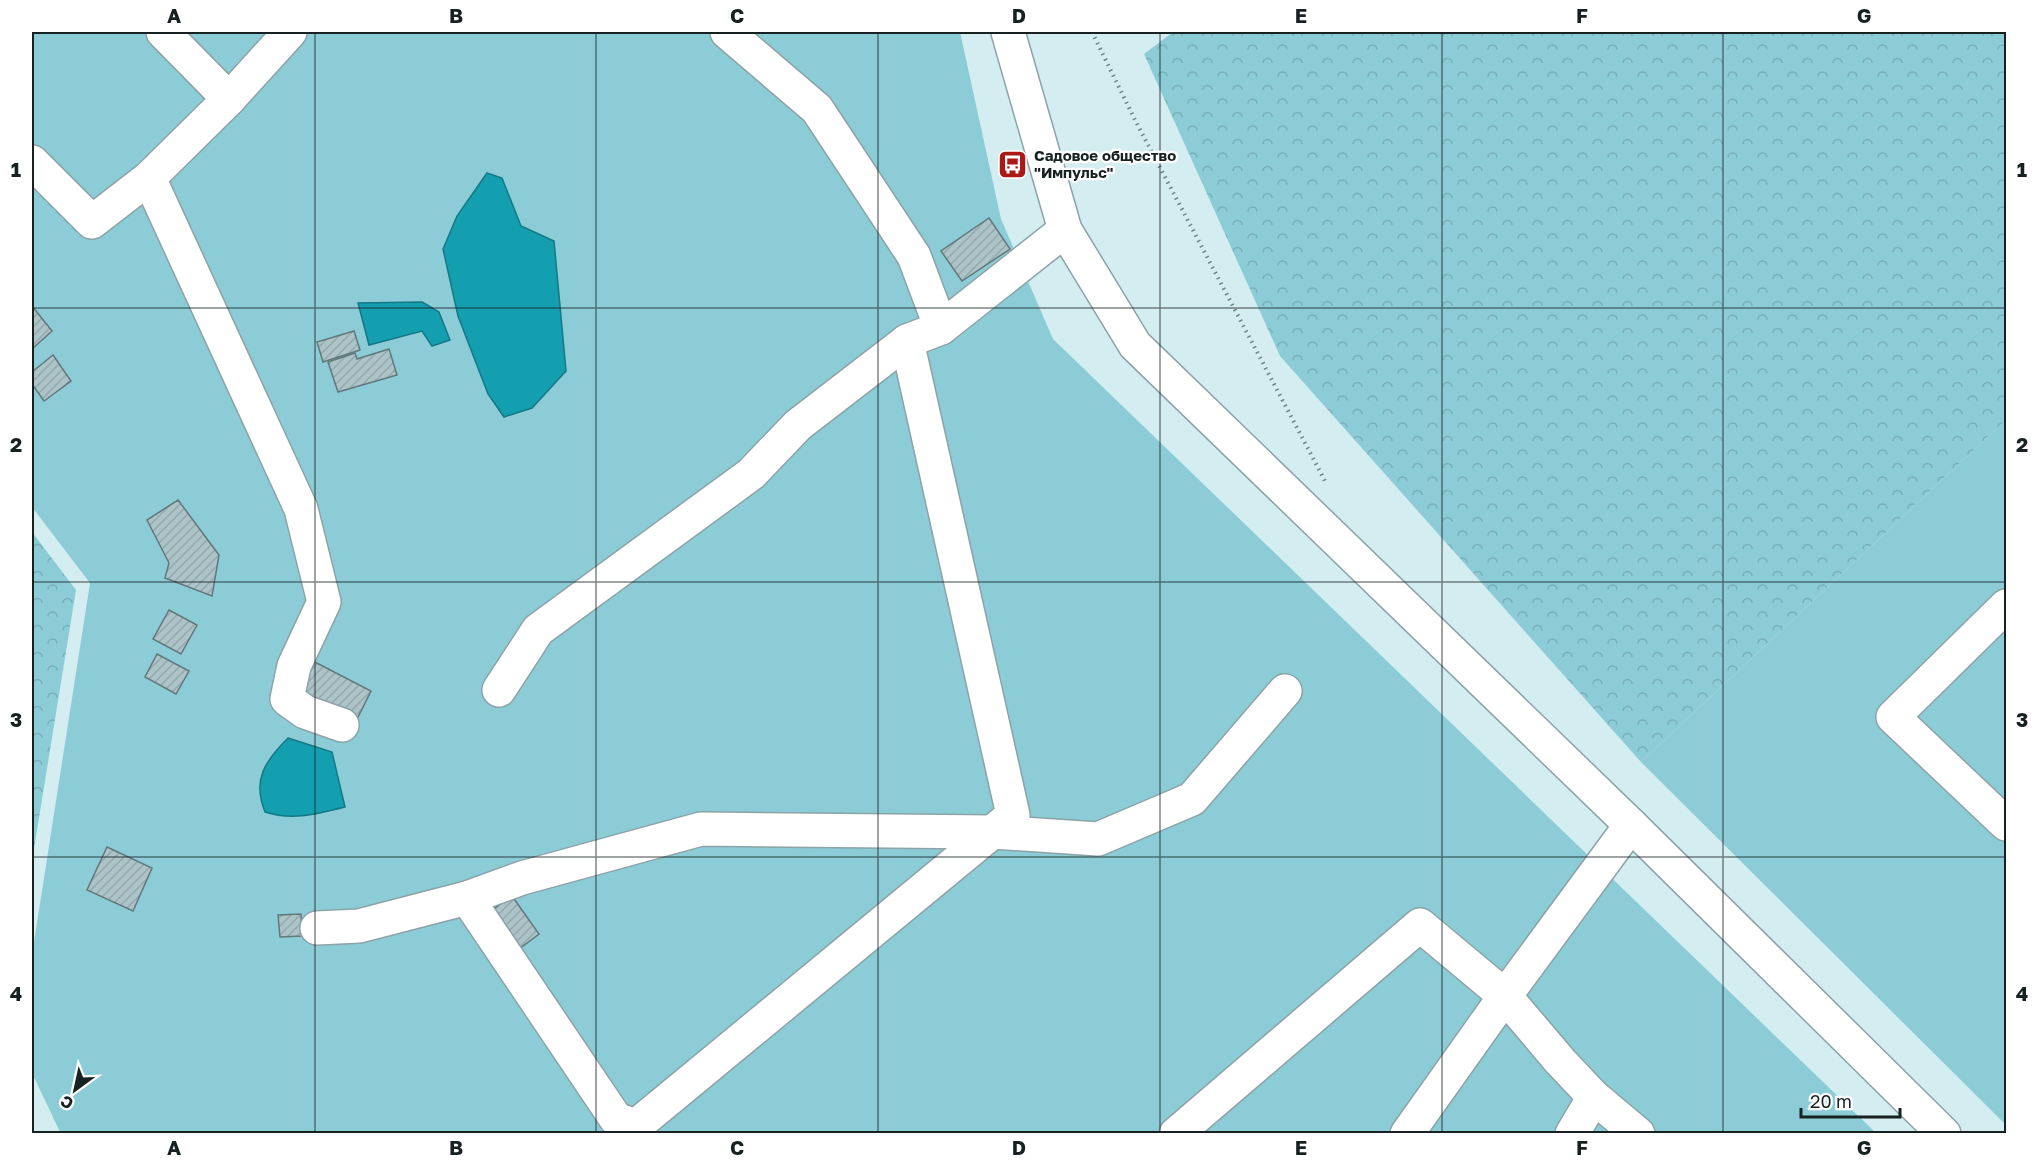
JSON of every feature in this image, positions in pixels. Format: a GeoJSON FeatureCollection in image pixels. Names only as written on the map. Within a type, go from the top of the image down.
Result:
{"type":"FeatureCollection","features":[{"type":"Feature","properties":{"kind":"street"},"geometry":{"type":"LineString","coordinates":[[163,32],[229,99]]}},
{"type":"Feature","properties":{"kind":"street"},"geometry":{"type":"LineString","coordinates":[[32,162],[92,222],[149,178],[229,99],[290,32]]}},
{"type":"Feature","properties":{"kind":"street"},"geometry":{"type":"LineString","coordinates":[[727,32],[817,109],[914,256],[941,328]]}},
{"type":"Feature","properties":{"kind":"street"},"geometry":{"type":"LineString","coordinates":[[1008,32],[1065,230],[1135,345],[1631,825],[1944,1134]]}},
{"type":"Feature","properties":{"kind":"street"},"geometry":{"type":"LineString","coordinates":[[149,178],[301,509],[324,602],[294,666],[287,699],[305,712],[342,725]]}},
{"type":"Feature","properties":{"kind":"street"},"geometry":{"type":"LineString","coordinates":[[499,690],[538,630],[751,474],[798,425],[907,341],[941,328],[1065,230]]}},
{"type":"Feature","properties":{"kind":"street"},"geometry":{"type":"LineString","coordinates":[[466,898],[616,1119],[636,1126],[1013,815],[907,341]]}},
{"type":"Feature","properties":{"kind":"street"},"geometry":{"type":"LineString","coordinates":[[2007,606],[1893,717],[2007,824]]}},
{"type":"Feature","properties":{"kind":"street"},"geometry":{"type":"LineString","coordinates":[[317,928],[359,926],[466,898],[522,878],[701,829],[992,832],[1098,839],[1192,799],[1285,691]]}},
{"type":"Feature","properties":{"kind":"street"},"geometry":{"type":"LineString","coordinates":[[1407,1134],[1631,825]]}},
{"type":"Feature","properties":{"kind":"street"},"geometry":{"type":"LineString","coordinates":[[1176,1134],[1420,925],[1505,996],[1594,1097],[1638,1134]]}},
{"type":"Feature","properties":{"kind":"street"},"geometry":{"type":"LineString","coordinates":[[1572,1134],[1594,1097]]}},
{"type":"Feature","properties":{"kind":"path"},"geometry":{"type":"LineString","coordinates":[[1092,32],[1140,130],[1328,487]]}},
{"type":"Feature","properties":{"kind":"green space"},"geometry":{"type":"Polygon","coordinates":[[[32,32],[960,32],[1001,219],[1053,339],[1876,1133],[61,1134],[32,1073],[32,955],[90,583],[32,507],[32,32]]]}},
{"type":"Feature","properties":{"kind":"green space"},"geometry":{"type":"Polygon","coordinates":[[[1173,32],[2006,32],[2006,420],[1641,762],[1280,356],[1144,54],[1173,32]]]}},
{"type":"Feature","properties":{"kind":"green space"},"geometry":{"type":"Polygon","coordinates":[[[2006,420],[2006,1125],[1641,762],[2006,420]]]}},
{"type":"Feature","properties":{"kind":"green space"},"geometry":{"type":"Polygon","coordinates":[[[32,532],[76,590],[32,861],[32,532]]]}},
{"type":"Feature","properties":{"kind":"shaded area"},"geometry":{"type":"Polygon","coordinates":[[[487,173],[502,178],[521,226],[554,241],[566,371],[532,408],[504,417],[488,394],[458,316],[443,249],[457,216],[487,173]]]}},
{"type":"Feature","properties":{"kind":"shaded area"},"geometry":{"type":"Polygon","coordinates":[[[422,302],[439,312],[450,340],[432,346],[422,331],[369,345],[358,303],[422,302]]]}},
{"type":"Feature","properties":{"kind":"shaded area"},"geometry":{"type":"Polygon","coordinates":[[[288,738],[332,752],[345,807],[295,816],[265,812],[261,801],[260,781],[267,763],[288,738]]]}},
{"type":"Feature","properties":{"kind":"building"},"geometry":{"type":"Polygon","coordinates":[[[989,218],[1010,249],[962,281],[941,251],[989,218]]]}},
{"type":"Feature","properties":{"kind":"building"},"geometry":{"type":"Polygon","coordinates":[[[32,306],[52,331],[32,349],[32,306]]]}},
{"type":"Feature","properties":{"kind":"building"},"geometry":{"type":"Polygon","coordinates":[[[354,331],[360,350],[323,362],[317,342],[354,331]]]}},
{"type":"Feature","properties":{"kind":"building"},"geometry":{"type":"Polygon","coordinates":[[[389,349],[397,375],[338,392],[328,362],[355,353],[357,359],[389,349]]]}},
{"type":"Feature","properties":{"kind":"building"},"geometry":{"type":"Polygon","coordinates":[[[53,355],[71,381],[44,401],[32,384],[32,372],[53,355]]]}},
{"type":"Feature","properties":{"kind":"building"},"geometry":{"type":"Polygon","coordinates":[[[178,500],[219,555],[212,596],[165,578],[169,563],[147,520],[178,500]]]}},
{"type":"Feature","properties":{"kind":"building"},"geometry":{"type":"Polygon","coordinates":[[[169,610],[197,625],[181,654],[153,639],[169,610]]]}},
{"type":"Feature","properties":{"kind":"building"},"geometry":{"type":"Polygon","coordinates":[[[157,654],[189,671],[176,694],[145,677],[157,654]]]}},
{"type":"Feature","properties":{"kind":"building"},"geometry":{"type":"Polygon","coordinates":[[[309,659],[371,691],[355,723],[294,691],[309,659]]]}},
{"type":"Feature","properties":{"kind":"building"},"geometry":{"type":"Polygon","coordinates":[[[107,847],[152,868],[133,911],[87,890],[107,847]]]}},
{"type":"Feature","properties":{"kind":"building"},"geometry":{"type":"Polygon","coordinates":[[[512,896],[539,934],[519,949],[491,911],[512,896]]]}},
{"type":"Feature","properties":{"kind":"building"},"geometry":{"type":"Polygon","coordinates":[[[301,914],[302,936],[280,937],[278,915],[301,914]]]}},
{"type":"Feature","properties":{"kind":"place","name":"Садовое общество \"Импульс\""},"geometry":{"type":"Point","coordinates":[1013,165]}}]}
